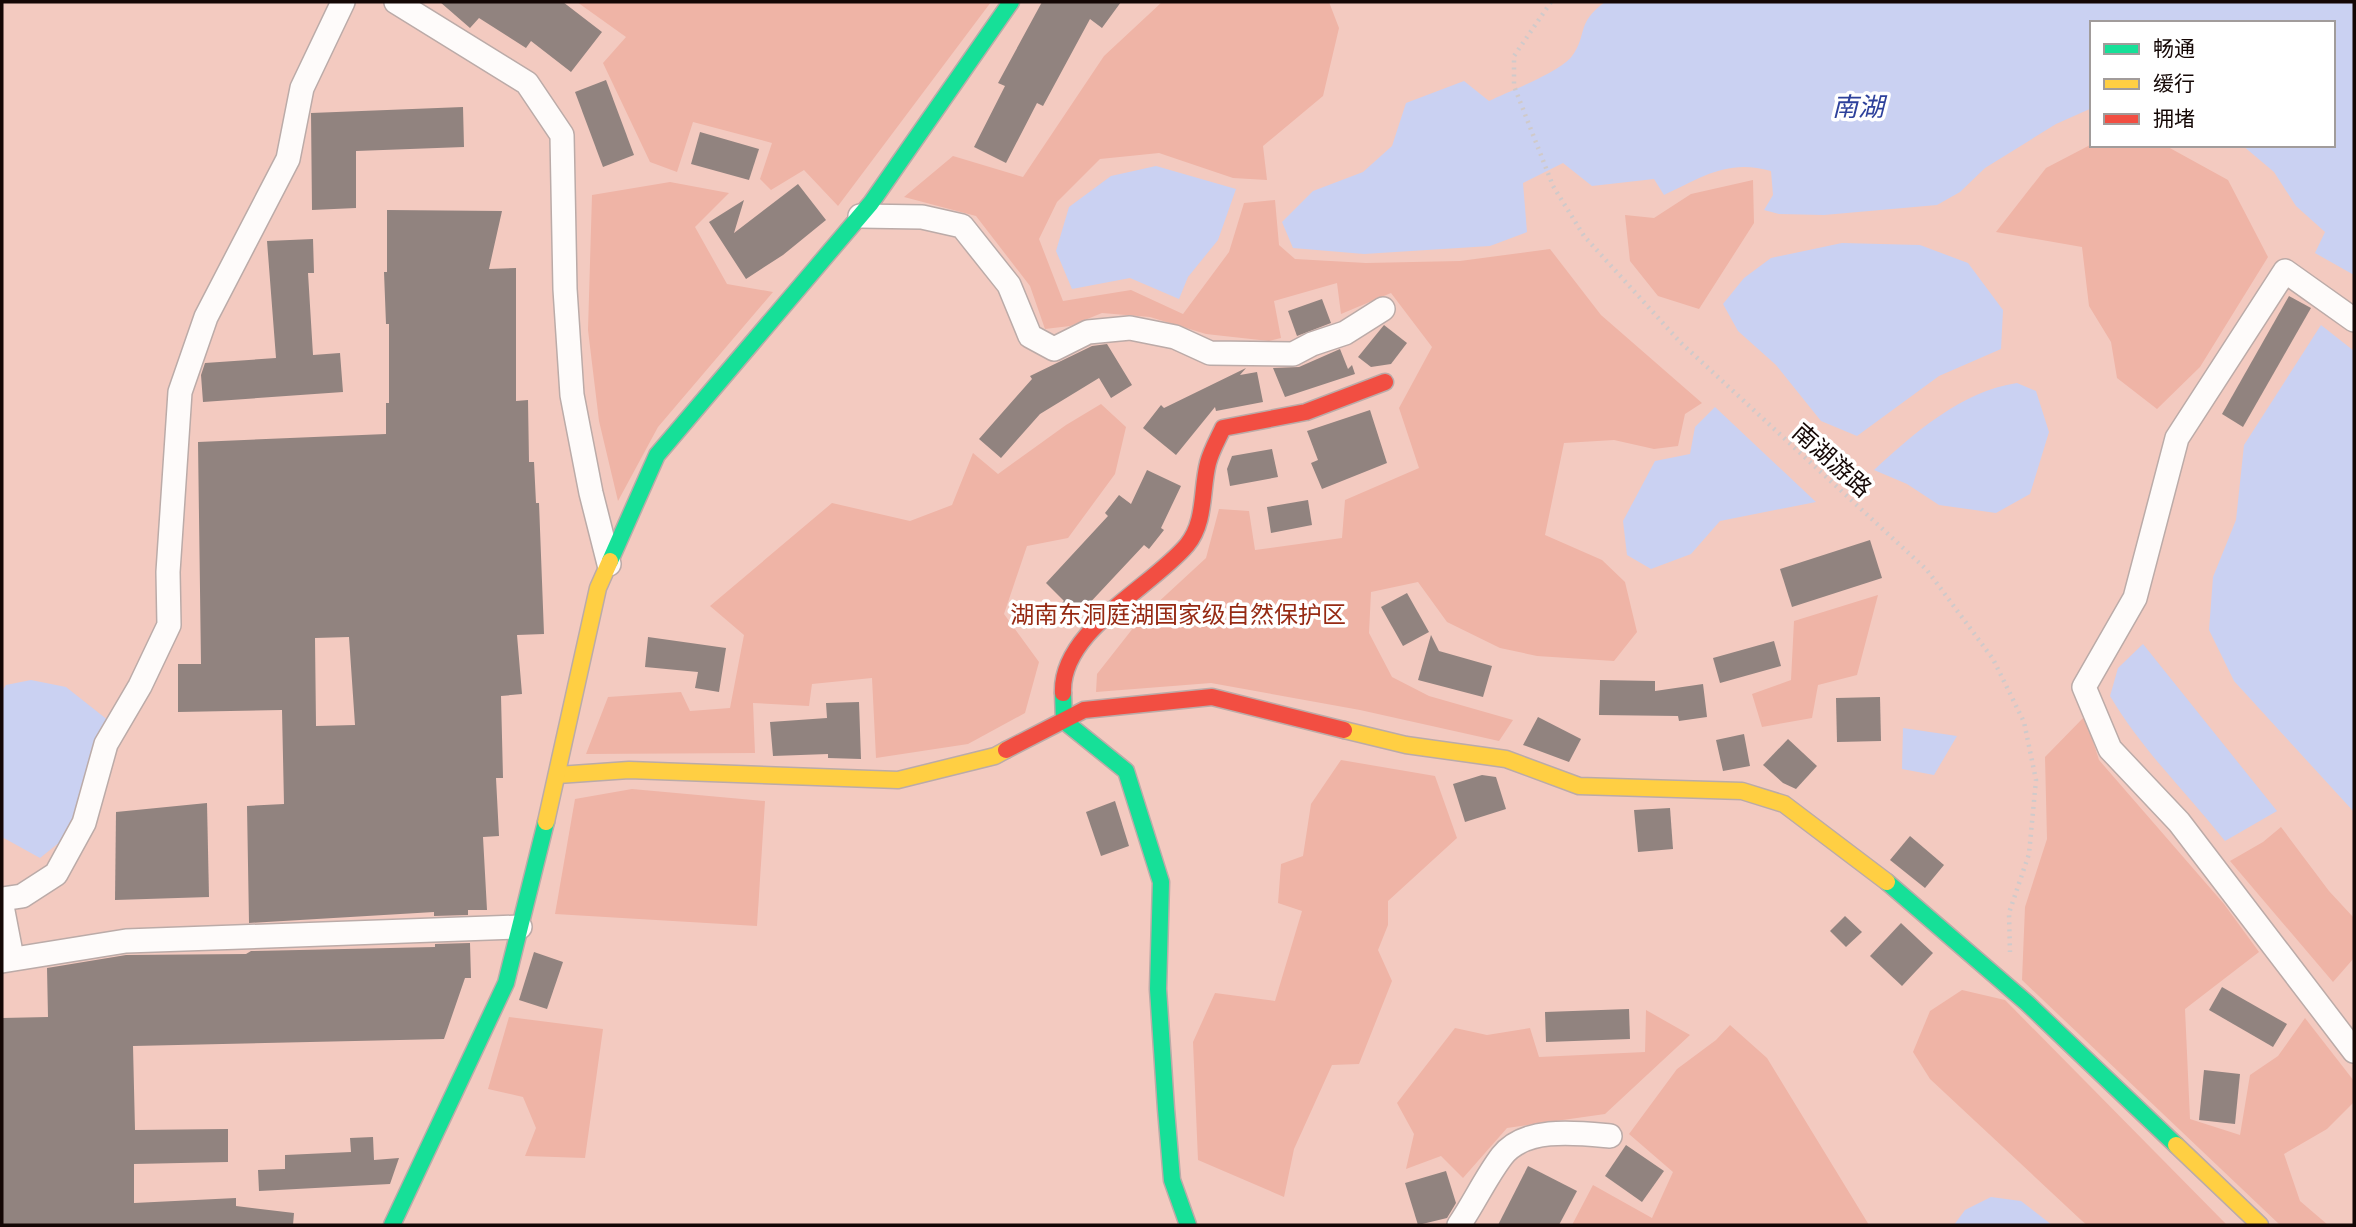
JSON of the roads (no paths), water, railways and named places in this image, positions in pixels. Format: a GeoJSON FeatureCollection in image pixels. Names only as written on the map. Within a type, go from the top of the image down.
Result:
{"type":"FeatureCollection","features":[{"type":"Feature","properties":{"kind":"street"},"geometry":{"type":"LineString","coordinates":[[2,899],[22,897],[56,874],[84,823],[106,744],[140,687],[169,625],[168,572],[180,392],[206,317],[288,159],[302,88],[343,2]]}},
{"type":"Feature","properties":{"kind":"street"},"geometry":{"type":"LineString","coordinates":[[396,2],[527,83],[562,135],[565,289],[572,395],[591,493],[609,564]]}},
{"type":"Feature","properties":{"kind":"street"},"geometry":{"type":"LineString","coordinates":[[392,1225],[506,983],[558,775],[598,588],[657,456],[860,216],[1011,2]]}},
{"type":"Feature","properties":{"kind":"street"},"geometry":{"type":"LineString","coordinates":[[860,216],[922,217],[962,226],[1009,285],[1030,336],[1054,349],[1088,332],[1130,328],[1175,337],[1210,353],[1293,354],[1312,344],[1345,333],[1383,309]]}},
{"type":"Feature","properties":{"kind":"street"},"geometry":{"type":"LineString","coordinates":[[2354,320],[2285,271],[2177,438],[2135,598],[2084,687],[2110,749],[2179,822],[2354,1051]]}},
{"type":"Feature","properties":{"kind":"street"},"geometry":{"type":"LineString","coordinates":[[1063,721],[1062,679],[1088,632],[1188,544],[1203,509],[1208,463],[1223,428],[1275,422],[1314,412],[1385,382]]}},
{"type":"Feature","properties":{"kind":"street"},"geometry":{"type":"LineString","coordinates":[[558,775],[629,771],[898,780],[995,755],[1084,710],[1212,697],[1406,745],[1506,759],[1579,786],[1742,791],[1784,804],[1899,891],[2011,989],[2260,1225]]}},
{"type":"Feature","properties":{"kind":"street"},"geometry":{"type":"LineString","coordinates":[[1063,721],[1126,771],[1161,882],[1157,989],[1166,1109],[1172,1180],[1188,1225]]}},
{"type":"Feature","properties":{"kind":"street"},"geometry":{"type":"LineString","coordinates":[[2,906],[7,959],[125,940],[520,927]]}},
{"type":"Feature","properties":{"kind":"street"},"geometry":{"type":"LineString","coordinates":[[1459,1225],[1504,1154],[1536,1135],[1574,1132],[1610,1136]]}},
{"type":"Feature","properties":{"kind":"water","name":"南湖"},"geometry":{"type":"Polygon","coordinates":[[[1605,2],[2354,2],[2354,275],[2315,253],[2325,232],[2296,206],[2274,172],[2244,147],[2335,147],[2335,21],[2090,21],[2090,109],[2056,124],[1985,168],[1960,192],[1937,205],[1824,215],[1779,214],[1764,210],[1773,195],[1771,171],[1741,167],[1728,169],[1703,176],[1664,195],[1654,179],[1592,186],[1563,163],[1523,183],[1527,232],[1490,246],[1364,254],[1293,248],[1282,222],[1313,191],[1363,172],[1392,146],[1406,103],[1464,81],[1489,101],[1545,75],[1572,56],[1589,17],[1605,2]]]}},
{"type":"Feature","properties":{"kind":"water"},"geometry":{"type":"Polygon","coordinates":[[[1156,166],[1236,189],[1218,240],[1188,277],[1179,299],[1130,278],[1072,289],[1056,251],[1069,207],[1111,176],[1156,166]]]}},
{"type":"Feature","properties":{"kind":"water"},"geometry":{"type":"Polygon","coordinates":[[[1842,243],[1920,245],[1968,263],[2003,310],[2001,349],[1939,376],[1857,436],[1821,421],[1776,365],[1738,331],[1723,304],[1744,278],[1771,258],[1842,243]]]}},
{"type":"Feature","properties":{"kind":"water"},"geometry":{"type":"Polygon","coordinates":[[[2321,325],[2354,351],[2354,812],[2234,681],[2209,630],[2213,577],[2236,520],[2244,445],[2321,325]]]}},
{"type":"Feature","properties":{"kind":"water"},"geometry":{"type":"Polygon","coordinates":[[[2017,383],[2036,391],[2049,432],[2030,494],[1996,513],[1939,505],[1907,484],[1874,470],[1922,428],[1958,404],[1977,395],[2017,383]]]}},
{"type":"Feature","properties":{"kind":"water"},"geometry":{"type":"Polygon","coordinates":[[[1715,407],[1816,502],[1720,521],[1691,554],[1651,569],[1627,555],[1623,521],[1655,461],[1690,454],[1695,427],[1715,407]]]}},
{"type":"Feature","properties":{"kind":"water"},"geometry":{"type":"Polygon","coordinates":[[[2143,644],[2277,811],[2225,841],[2150,753],[2110,696],[2118,668],[2143,644]]]}},
{"type":"Feature","properties":{"kind":"water"},"geometry":{"type":"Polygon","coordinates":[[[31,680],[66,687],[109,721],[70,834],[40,858],[2,837],[2,691],[6,685],[31,680]]]}},
{"type":"Feature","properties":{"kind":"water"},"geometry":{"type":"Polygon","coordinates":[[[1903,728],[1957,736],[1934,775],[1902,769],[1903,728]]]}},
{"type":"Feature","properties":{"kind":"water"},"geometry":{"type":"Polygon","coordinates":[[[1991,1197],[2021,1201],[2052,1225],[1954,1225],[1965,1210],[1991,1197]]]}},
{"type":"Feature","properties":{"kind":"park label","name":"湖南东洞庭湖国家级自然保护区"},"geometry":{"type":"Point","coordinates":[1178,614]}}]}
